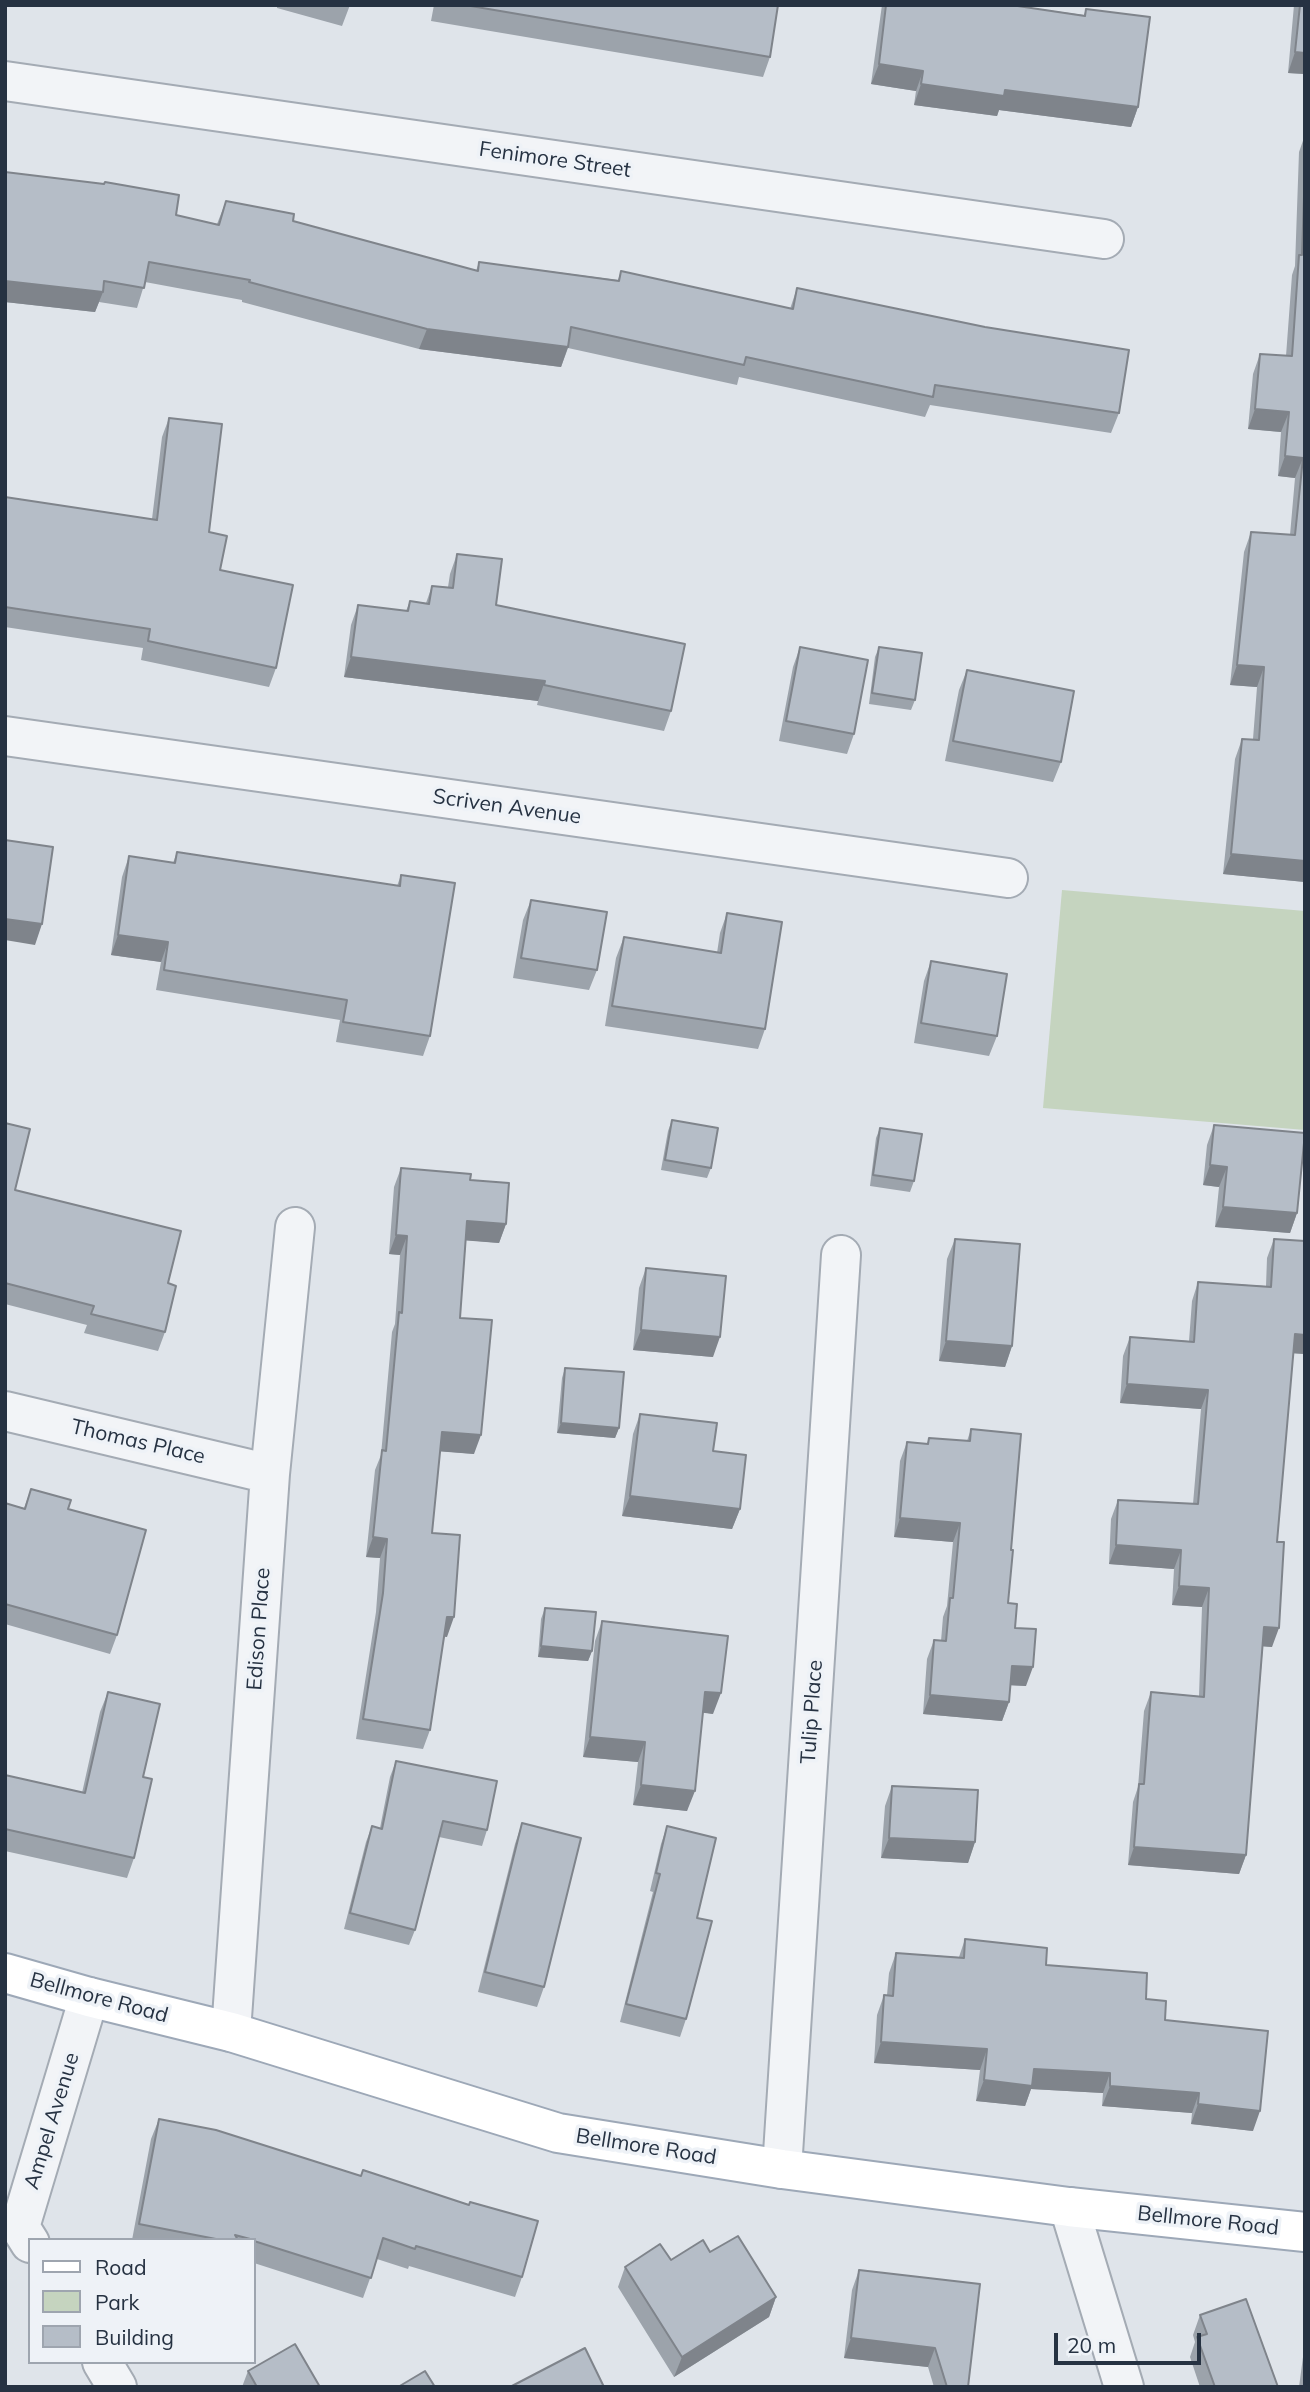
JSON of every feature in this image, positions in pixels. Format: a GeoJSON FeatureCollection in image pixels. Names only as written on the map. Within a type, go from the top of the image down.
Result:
{"type":"FeatureCollection","features":[{"type":"Feature","properties":{"kind":"main road","name":"Bellmore Road"},"geometry":{"type":"LineString","coordinates":[[5,1973],[231,2032],[558,2133],[782,2169],[1069,2207],[1305,2232]]}},
{"type":"Feature","properties":{"kind":"street","name":"Fenimore Street"},"geometry":{"type":"LineString","coordinates":[[5,80],[1104,239]]}},
{"type":"Feature","properties":{"kind":"street","name":"Scriven Avenue"},"geometry":{"type":"LineString","coordinates":[[5,736],[1008,878]]}},
{"type":"Feature","properties":{"kind":"street","name":"Edison Place"},"geometry":{"type":"LineString","coordinates":[[231,2032],[270,1474],[295,1227]]}},
{"type":"Feature","properties":{"kind":"street","name":"Tulip Place"},"geometry":{"type":"LineString","coordinates":[[782,2169],[841,1255]]}},
{"type":"Feature","properties":{"kind":"street","name":"Thomas Place"},"geometry":{"type":"LineString","coordinates":[[5,1410],[270,1474]]}},
{"type":"Feature","properties":{"kind":"street","name":"Ampel Avenue"},"geometry":{"type":"LineString","coordinates":[[28,2240],[20,2227],[89,1997]]}},
{"type":"Feature","properties":{"kind":"street"},"geometry":{"type":"LineString","coordinates":[[1069,2207],[1124,2387]]}},
{"type":"Feature","properties":{"kind":"street"},"geometry":{"type":"LineString","coordinates":[[103,2364],[117,2387]]}},
{"type":"Feature","properties":{"kind":"green space"},"geometry":{"type":"Polygon","coordinates":[[[1062,890],[1305,911],[1305,1130],[1043,1108],[1062,890]]]}},
{"type":"Feature","properties":{"kind":"building"},"geometry":{"type":"Polygon","coordinates":[[[465,5],[778,5],[770,57],[465,5]]]}},
{"type":"Feature","properties":{"kind":"building"},"geometry":{"type":"Polygon","coordinates":[[[886,5],[1011,5],[1085,16],[1086,9],[1150,17],[1138,107],[1005,90],[1004,96],[921,84],[923,71],[879,64],[886,5]]]}},
{"type":"Feature","properties":{"kind":"building"},"geometry":{"type":"Polygon","coordinates":[[[1300,5],[1305,5],[1305,53],[1295,52],[1300,5]]]}},
{"type":"Feature","properties":{"kind":"building"},"geometry":{"type":"Polygon","coordinates":[[[1305,168],[1305,861],[1231,854],[1242,739],[1259,740],[1264,667],[1237,665],[1251,532],[1295,535],[1303,458],[1285,456],[1289,412],[1255,409],[1260,354],[1292,356],[1299,255],[1302,255],[1305,168]]]}},
{"type":"Feature","properties":{"kind":"building"},"geometry":{"type":"Polygon","coordinates":[[[5,172],[105,182],[179,195],[176,215],[219,225],[226,201],[294,214],[293,221],[478,271],[479,262],[619,281],[621,271],[793,309],[797,288],[985,327],[1129,350],[1119,413],[935,385],[933,397],[746,357],[744,365],[571,327],[568,347],[427,329],[249,282],[250,280],[149,262],[144,288],[104,281],[103,292],[5,281],[5,172]]]}},
{"type":"Feature","properties":{"kind":"building"},"geometry":{"type":"Polygon","coordinates":[[[169,418],[222,424],[209,532],[227,536],[220,570],[293,585],[276,668],[148,641],[150,629],[5,607],[5,497],[157,520],[169,418]]]}},
{"type":"Feature","properties":{"kind":"building"},"geometry":{"type":"Polygon","coordinates":[[[457,554],[502,559],[496,605],[685,644],[671,711],[544,685],[545,681],[351,657],[358,605],[408,611],[410,601],[429,604],[432,586],[453,588],[457,554]]]}},
{"type":"Feature","properties":{"kind":"building"},"geometry":{"type":"Polygon","coordinates":[[[800,647],[868,660],[854,734],[786,721],[800,647]]]}},
{"type":"Feature","properties":{"kind":"building"},"geometry":{"type":"Polygon","coordinates":[[[879,647],[922,653],[915,700],[872,693],[879,647]]]}},
{"type":"Feature","properties":{"kind":"building"},"geometry":{"type":"Polygon","coordinates":[[[967,670],[1074,691],[1061,762],[953,741],[967,670]]]}},
{"type":"Feature","properties":{"kind":"building"},"geometry":{"type":"Polygon","coordinates":[[[5,840],[53,847],[42,924],[5,919],[5,840]]]}},
{"type":"Feature","properties":{"kind":"building"},"geometry":{"type":"Polygon","coordinates":[[[177,852],[400,886],[401,875],[455,883],[430,1036],[343,1022],[347,1000],[164,970],[168,942],[118,935],[129,856],[175,863],[177,852]]]}},
{"type":"Feature","properties":{"kind":"building"},"geometry":{"type":"Polygon","coordinates":[[[531,900],[607,912],[597,970],[521,958],[531,900]]]}},
{"type":"Feature","properties":{"kind":"building"},"geometry":{"type":"Polygon","coordinates":[[[727,913],[782,922],[765,1029],[612,1006],[624,937],[721,953],[727,913]]]}},
{"type":"Feature","properties":{"kind":"building"},"geometry":{"type":"Polygon","coordinates":[[[931,961],[1007,974],[997,1036],[921,1023],[931,961]]]}},
{"type":"Feature","properties":{"kind":"building"},"geometry":{"type":"Polygon","coordinates":[[[672,1120],[718,1128],[711,1168],[665,1160],[672,1120]]]}},
{"type":"Feature","properties":{"kind":"building"},"geometry":{"type":"Polygon","coordinates":[[[5,1123],[30,1129],[15,1190],[181,1231],[168,1283],[176,1286],[165,1332],[91,1314],[94,1306],[5,1283],[5,1123]]]}},
{"type":"Feature","properties":{"kind":"building"},"geometry":{"type":"Polygon","coordinates":[[[1214,1125],[1305,1133],[1297,1213],[1223,1207],[1227,1167],[1210,1165],[1214,1125]]]}},
{"type":"Feature","properties":{"kind":"building"},"geometry":{"type":"Polygon","coordinates":[[[880,1128],[922,1134],[914,1181],[873,1175],[880,1128]]]}},
{"type":"Feature","properties":{"kind":"building"},"geometry":{"type":"Polygon","coordinates":[[[401,1168],[471,1174],[470,1180],[509,1183],[506,1224],[467,1221],[460,1318],[492,1320],[481,1435],[442,1432],[432,1533],[460,1535],[454,1617],[447,1617],[430,1730],[363,1719],[383,1593],[387,1539],[373,1537],[382,1450],[386,1451],[399,1312],[402,1313],[407,1236],[396,1235],[401,1168]]]}},
{"type":"Feature","properties":{"kind":"building"},"geometry":{"type":"Polygon","coordinates":[[[955,1239],[1020,1244],[1012,1346],[946,1341],[955,1239]]]}},
{"type":"Feature","properties":{"kind":"building"},"geometry":{"type":"Polygon","coordinates":[[[1274,1239],[1305,1241],[1305,1335],[1295,1334],[1277,1542],[1284,1542],[1279,1628],[1264,1627],[1246,1855],[1134,1847],[1139,1784],[1144,1784],[1151,1692],[1204,1697],[1209,1588],[1179,1586],[1181,1550],[1116,1545],[1118,1500],[1198,1504],[1208,1390],[1127,1384],[1130,1337],[1194,1342],[1198,1282],[1271,1287],[1274,1239]]]}},
{"type":"Feature","properties":{"kind":"building"},"geometry":{"type":"Polygon","coordinates":[[[646,1268],[726,1276],[720,1337],[641,1330],[646,1268]]]}},
{"type":"Feature","properties":{"kind":"building"},"geometry":{"type":"Polygon","coordinates":[[[565,1368],[624,1372],[619,1428],[561,1423],[565,1368]]]}},
{"type":"Feature","properties":{"kind":"building"},"geometry":{"type":"Polygon","coordinates":[[[640,1414],[717,1423],[713,1451],[746,1455],[740,1509],[630,1496],[640,1414]]]}},
{"type":"Feature","properties":{"kind":"building"},"geometry":{"type":"Polygon","coordinates":[[[971,1429],[1021,1434],[1008,1603],[1017,1604],[1015,1628],[1036,1629],[1033,1667],[1012,1666],[1009,1702],[930,1695],[934,1640],[946,1641],[960,1523],[900,1518],[907,1442],[928,1444],[929,1438],[970,1441],[971,1429]]]}},
{"type":"Feature","properties":{"kind":"building"},"geometry":{"type":"Polygon","coordinates":[[[31,1489],[71,1500],[68,1509],[146,1530],[117,1635],[5,1604],[5,1503],[25,1509],[31,1489]]]}},
{"type":"Feature","properties":{"kind":"building"},"geometry":{"type":"Polygon","coordinates":[[[545,1608],[596,1612],[592,1651],[541,1646],[545,1608]]]}},
{"type":"Feature","properties":{"kind":"building"},"geometry":{"type":"Polygon","coordinates":[[[602,1621],[728,1636],[721,1693],[705,1692],[695,1791],[641,1785],[645,1742],[590,1737],[602,1621]]]}},
{"type":"Feature","properties":{"kind":"building"},"geometry":{"type":"Polygon","coordinates":[[[108,1692],[160,1704],[143,1777],[152,1779],[134,1858],[5,1829],[5,1775],[85,1793],[108,1692]]]}},
{"type":"Feature","properties":{"kind":"building"},"geometry":{"type":"Polygon","coordinates":[[[396,1761],[497,1781],[487,1830],[443,1821],[415,1930],[350,1913],[372,1826],[382,1829],[396,1761]]]}},
{"type":"Feature","properties":{"kind":"building"},"geometry":{"type":"Polygon","coordinates":[[[892,1786],[978,1790],[975,1842],[889,1838],[892,1786]]]}},
{"type":"Feature","properties":{"kind":"building"},"geometry":{"type":"Polygon","coordinates":[[[522,1823],[581,1838],[544,1987],[485,1972],[522,1823]]]}},
{"type":"Feature","properties":{"kind":"building"},"geometry":{"type":"Polygon","coordinates":[[[667,1826],[716,1838],[697,1918],[712,1921],[686,2019],[626,2004],[660,1874],[656,1873],[667,1826]]]}},
{"type":"Feature","properties":{"kind":"building"},"geometry":{"type":"Polygon","coordinates":[[[965,1939],[1047,1948],[1046,1965],[1147,1973],[1146,1999],[1166,2001],[1165,2020],[1268,2031],[1260,2111],[1198,2104],[1199,2093],[1110,2086],[1110,2073],[1034,2069],[1032,2086],[984,2080],[987,2049],[881,2042],[884,1995],[893,1996],[896,1953],[964,1958],[965,1939]]]}},
{"type":"Feature","properties":{"kind":"building"},"geometry":{"type":"Polygon","coordinates":[[[159,2119],[216,2130],[361,2176],[363,2170],[469,2205],[470,2202],[538,2221],[522,2277],[383,2238],[371,2278],[256,2242],[256,2238],[235,2235],[237,2238],[211,2238],[139,2224],[159,2119]]]}},
{"type":"Feature","properties":{"kind":"building"},"geometry":{"type":"Polygon","coordinates":[[[738,2236],[776,2297],[682,2357],[625,2267],[660,2244],[671,2260],[703,2240],[710,2252],[738,2236]]]}},
{"type":"Feature","properties":{"kind":"building"},"geometry":{"type":"Polygon","coordinates":[[[859,2270],[980,2284],[968,2387],[947,2387],[935,2348],[851,2338],[859,2270]]]}},
{"type":"Feature","properties":{"kind":"building"},"geometry":{"type":"Polygon","coordinates":[[[1246,2299],[1278,2387],[1215,2387],[1197,2337],[1207,2334],[1200,2315],[1246,2299]]]}},
{"type":"Feature","properties":{"kind":"building"},"geometry":{"type":"Polygon","coordinates":[[[295,2344],[320,2387],[257,2387],[248,2371],[295,2344]]]}},
{"type":"Feature","properties":{"kind":"building"},"geometry":{"type":"Polygon","coordinates":[[[585,2348],[604,2387],[510,2387],[585,2348]]]}},
{"type":"Feature","properties":{"kind":"building"},"geometry":{"type":"Polygon","coordinates":[[[425,2371],[435,2387],[398,2387],[425,2371]]]}}]}
